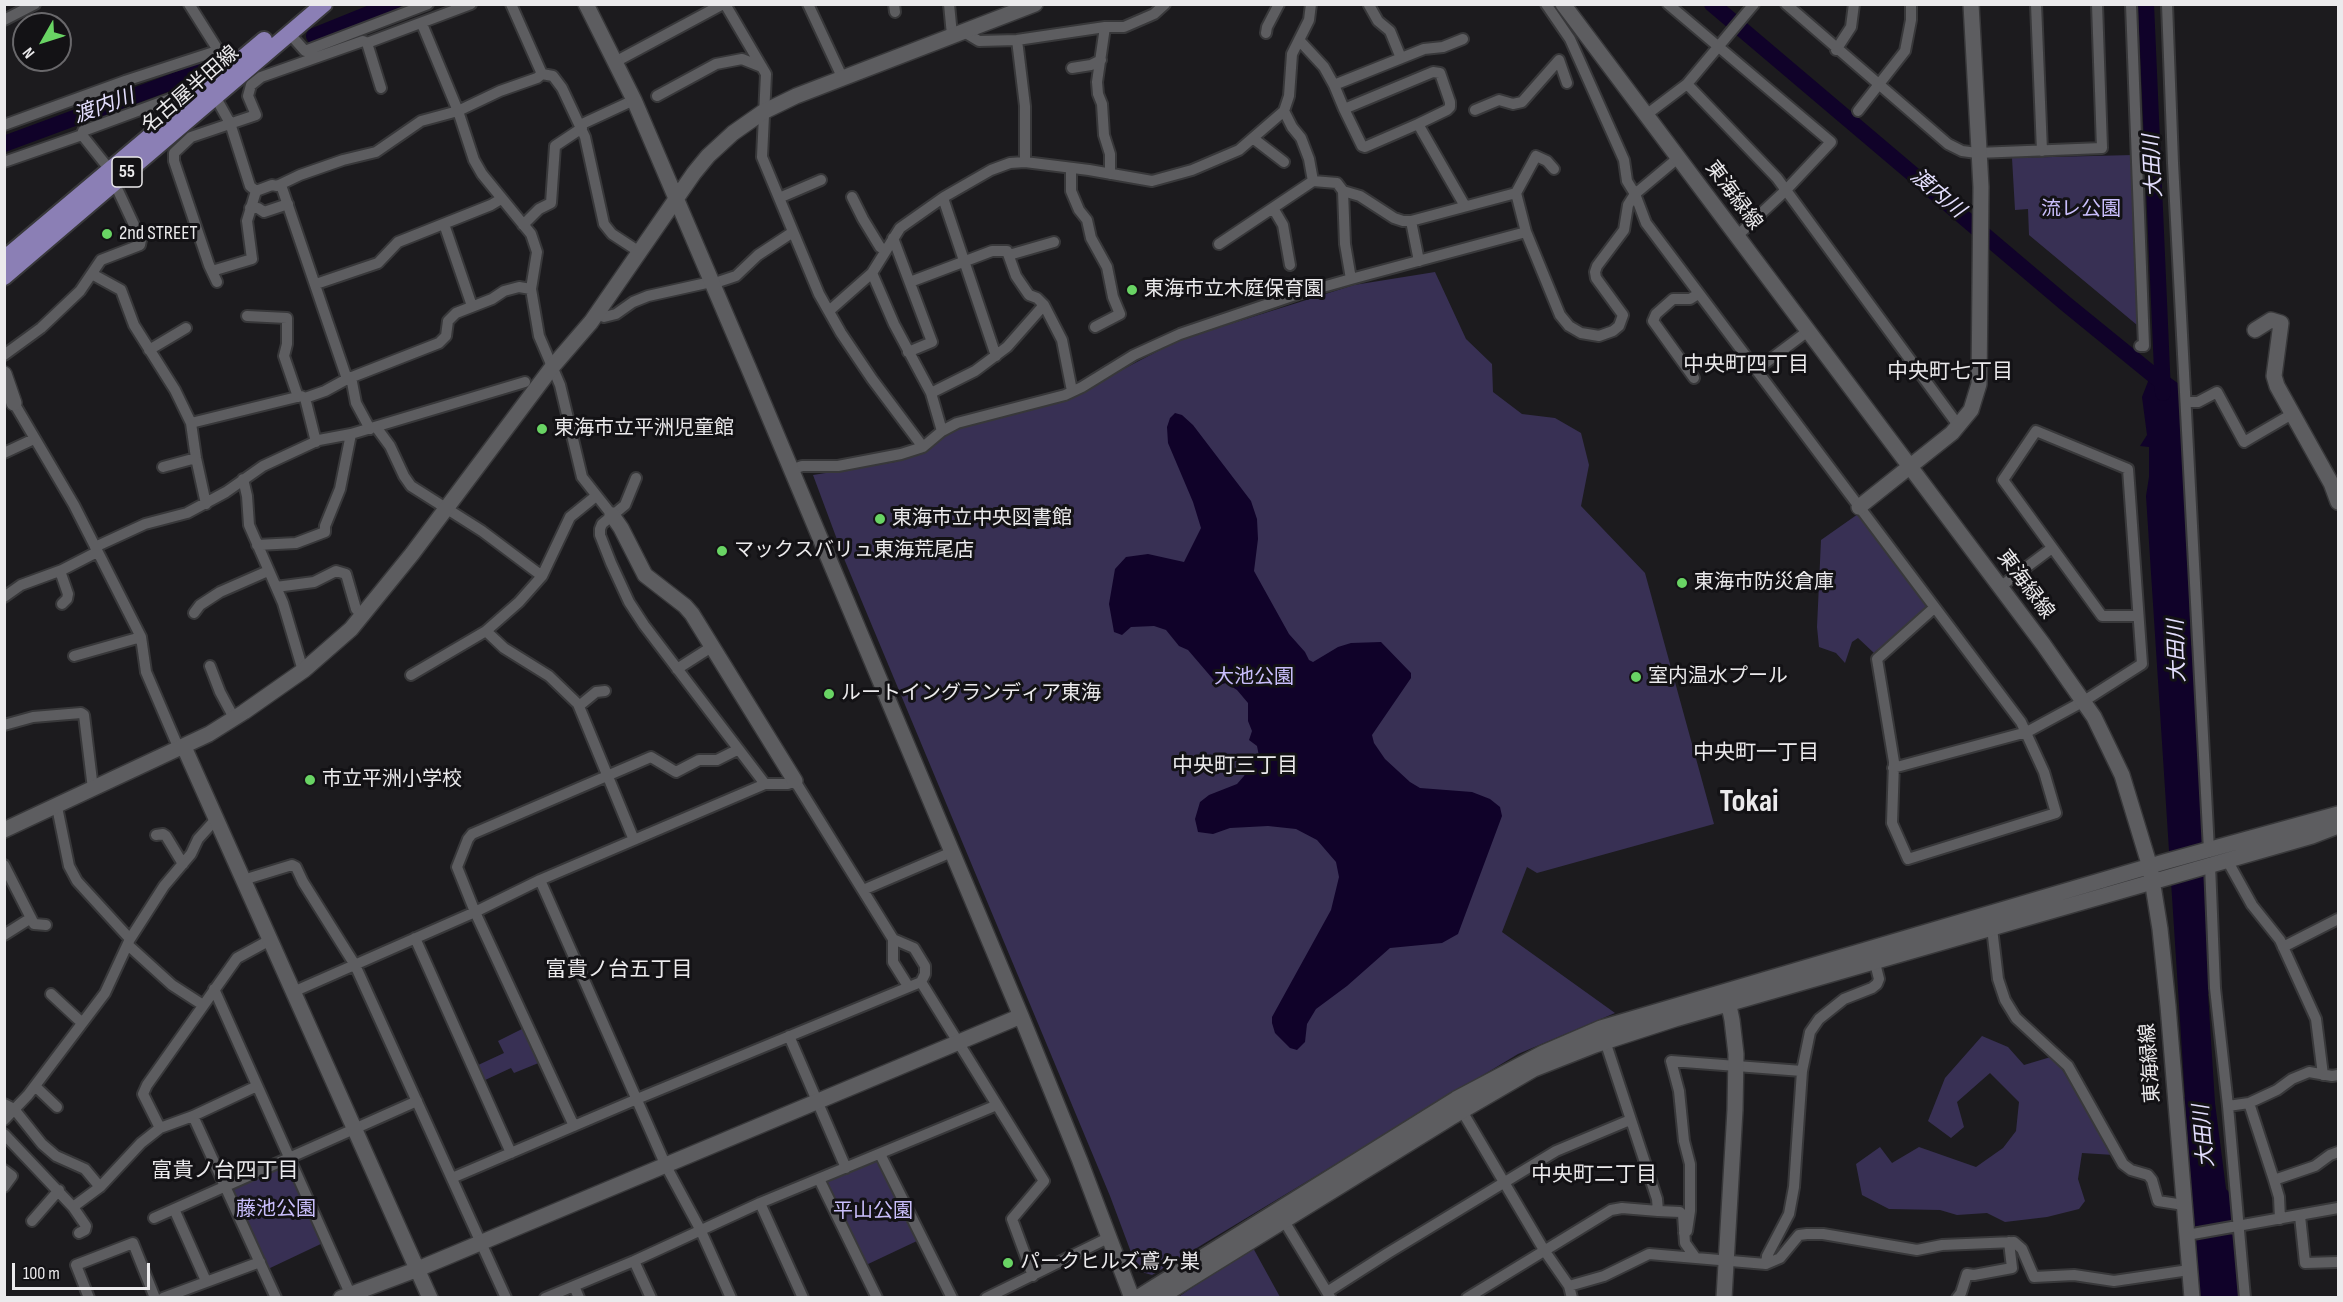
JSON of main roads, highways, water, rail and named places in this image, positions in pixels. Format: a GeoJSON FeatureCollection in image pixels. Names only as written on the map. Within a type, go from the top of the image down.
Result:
{"type":"FeatureCollection","features":[{"type":"Feature","properties":{"kind":"main road","name":"名古屋半田線"},"geometry":{"type":"LineString","coordinates":[[4,277],[192,101],[306,4]]}},
{"type":"Feature","properties":{"kind":"main road","name":"名古屋半田線"},"geometry":{"type":"LineString","coordinates":[[4,259],[216,98],[324,4]]}},
{"type":"Feature","properties":{"kind":"water"},"geometry":{"type":"Polygon","coordinates":[[[2154,366],[2179,384],[2191,597],[2189,598],[2191,645],[2194,648],[2209,902],[2212,991],[2208,994],[2215,1103],[2226,1189],[2232,1195],[2235,1214],[2234,1238],[2240,1297],[2200,1297],[2198,1269],[2195,1269],[2197,1266],[2185,1101],[2181,1098],[2185,1097],[2146,496],[2149,477],[2149,447],[2140,446],[2147,435],[2142,397],[2154,366]]]}},
{"type":"Feature","properties":{"kind":"water"},"geometry":{"type":"Polygon","coordinates":[[[1175,413],[1182,415],[1193,425],[1251,501],[1257,519],[1258,539],[1254,571],[1289,634],[1309,660],[1313,662],[1338,647],[1351,643],[1381,642],[1411,673],[1411,678],[1372,735],[1374,743],[1385,759],[1420,788],[1472,792],[1490,799],[1500,807],[1502,816],[1458,934],[1442,943],[1390,948],[1347,986],[1316,1009],[1307,1024],[1305,1042],[1297,1050],[1290,1048],[1275,1033],[1272,1017],[1331,910],[1339,877],[1336,862],[1317,840],[1296,829],[1268,826],[1230,828],[1213,834],[1198,832],[1195,819],[1200,802],[1209,795],[1237,784],[1251,762],[1259,756],[1257,746],[1249,740],[1252,731],[1248,721],[1248,703],[1237,690],[1226,683],[1218,685],[1188,650],[1179,646],[1166,630],[1154,626],[1131,627],[1122,635],[1114,632],[1109,604],[1115,569],[1126,557],[1148,554],[1184,562],[1201,528],[1193,502],[1168,443],[1167,427],[1170,418],[1175,413]]]}},
{"type":"Feature","properties":{"kind":"waterway","name":"渡内川"},"geometry":{"type":"LineString","coordinates":[[314,36],[393,4]]}},
{"type":"Feature","properties":{"kind":"waterway","name":"渡内川"},"geometry":{"type":"LineString","coordinates":[[1712,4],[2066,304],[2163,383]]}},
{"type":"Feature","properties":{"kind":"waterway","name":"大田川"},"geometry":{"type":"LineString","coordinates":[[2146,4],[2163,393]]}},
{"type":"Feature","properties":{"kind":"waterway","name":"渡内川"},"geometry":{"type":"LineString","coordinates":[[4,144],[204,70]]}},
{"type":"Feature","properties":{"kind":"place","name":"2nd STREET"},"geometry":{"type":"Point","coordinates":[107,234]}},
{"type":"Feature","properties":{"kind":"place","name":"東海市立木庭保育園"},"geometry":{"type":"Point","coordinates":[1132,290]}},
{"type":"Feature","properties":{"kind":"place","name":"東海市立平洲児童館"},"geometry":{"type":"Point","coordinates":[542,429]}},
{"type":"Feature","properties":{"kind":"place","name":"東海市立中央図書館"},"geometry":{"type":"Point","coordinates":[880,519]}},
{"type":"Feature","properties":{"kind":"place","name":"マックスバリュ東海荒尾店"},"geometry":{"type":"Point","coordinates":[722,551]}},
{"type":"Feature","properties":{"kind":"place","name":"東海市防災倉庫"},"geometry":{"type":"Point","coordinates":[1682,583]}},
{"type":"Feature","properties":{"kind":"place","name":"室内温水プール"},"geometry":{"type":"Point","coordinates":[1636,677]}},
{"type":"Feature","properties":{"kind":"place","name":"ルートイングランディア東海"},"geometry":{"type":"Point","coordinates":[829,694]}},
{"type":"Feature","properties":{"kind":"place","name":"市立平洲小学校"},"geometry":{"type":"Point","coordinates":[310,780]}},
{"type":"Feature","properties":{"kind":"place","name":"パークヒルズ鳶ヶ巣"},"geometry":{"type":"Point","coordinates":[1008,1263]}},
{"type":"Feature","properties":{"kind":"district","name":"中央町四丁目"},"geometry":{"type":"Point","coordinates":[1746,366]}},
{"type":"Feature","properties":{"kind":"district","name":"中央町七丁目"},"geometry":{"type":"Point","coordinates":[1950,373]}},
{"type":"Feature","properties":{"kind":"district","name":"中央町一丁目"},"geometry":{"type":"Point","coordinates":[1756,754]}},
{"type":"Feature","properties":{"kind":"district","name":"中央町三丁目"},"geometry":{"type":"Point","coordinates":[1235,767]}},
{"type":"Feature","properties":{"kind":"district","name":"Tokai"},"geometry":{"type":"Point","coordinates":[1749,803]}},
{"type":"Feature","properties":{"kind":"district","name":"富貴ノ台五丁目"},"geometry":{"type":"Point","coordinates":[619,971]}},
{"type":"Feature","properties":{"kind":"district","name":"富貴ノ台四丁目"},"geometry":{"type":"Point","coordinates":[225,1172]}},
{"type":"Feature","properties":{"kind":"district","name":"中央町二丁目"},"geometry":{"type":"Point","coordinates":[1594,1176]}},
{"type":"Feature","properties":{"kind":"park label","name":"流レ公園"},"geometry":{"type":"Point","coordinates":[2081,210]}},
{"type":"Feature","properties":{"kind":"park label","name":"大池公園"},"geometry":{"type":"Point","coordinates":[1254,678]}},
{"type":"Feature","properties":{"kind":"park label","name":"藤池公園"},"geometry":{"type":"Point","coordinates":[276,1210]}},
{"type":"Feature","properties":{"kind":"park label","name":"平山公園"},"geometry":{"type":"Point","coordinates":[873,1212]}}]}
